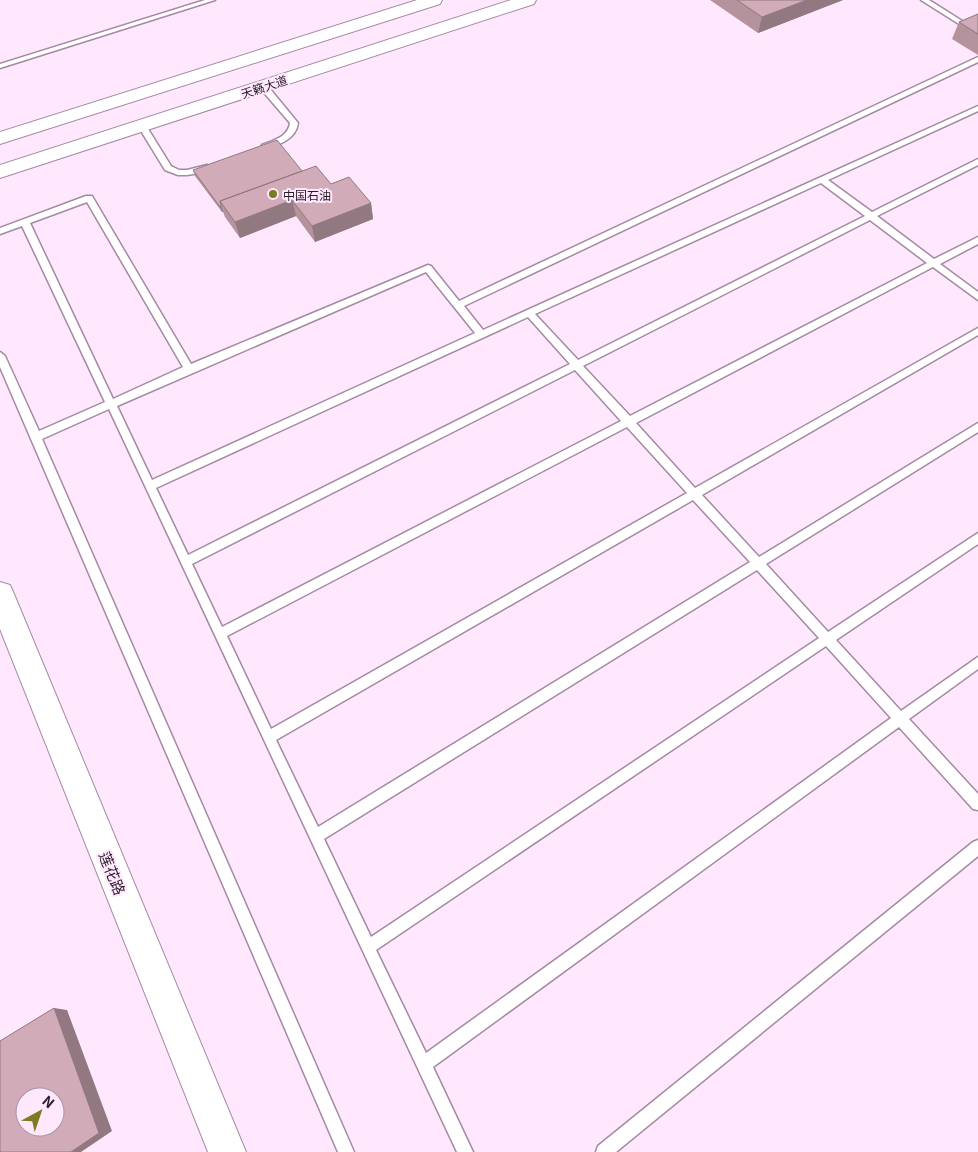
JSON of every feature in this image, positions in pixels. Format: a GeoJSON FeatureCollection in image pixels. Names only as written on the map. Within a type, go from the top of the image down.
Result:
{"type":"FeatureCollection","features":[{"type":"Feature","properties":{"kind":"main road"},"geometry":{"type":"LineString","coordinates":[[0,138],[434,0]]}},
{"type":"Feature","properties":{"kind":"main road","name":"天籁大道"},"geometry":{"type":"LineString","coordinates":[[0,172],[528,0]]}},
{"type":"Feature","properties":{"kind":"main road","name":"莲花路"},"geometry":{"type":"LineString","coordinates":[[0,594],[226,1152]]}},
{"type":"Feature","properties":{"kind":"lane"},"geometry":{"type":"LineString","coordinates":[[0,66],[212,0]]}},
{"type":"Feature","properties":{"kind":"lane"},"geometry":{"type":"LineString","coordinates":[[924,0],[978,34]]}},
{"type":"Feature","properties":{"kind":"lane"},"geometry":{"type":"LineString","coordinates":[[458,305],[978,59]]}},
{"type":"Feature","properties":{"kind":"lane"},"geometry":{"type":"LineString","coordinates":[[259,149],[278,143],[286,138],[293,130],[294,122],[263,86]]}},
{"type":"Feature","properties":{"kind":"lane"},"geometry":{"type":"LineString","coordinates":[[150,486],[978,108]]}},
{"type":"Feature","properties":{"kind":"lane"},"geometry":{"type":"LineString","coordinates":[[142,126],[168,168],[174,172],[194,173],[212,166]]}},
{"type":"Feature","properties":{"kind":"lane"},"geometry":{"type":"LineString","coordinates":[[186,562],[978,162]]}},
{"type":"Feature","properties":{"kind":"lane"},"geometry":{"type":"LineString","coordinates":[[822,179],[978,297]]}},
{"type":"Feature","properties":{"kind":"lane"},"geometry":{"type":"LineString","coordinates":[[0,231],[90,198],[189,368]]}},
{"type":"Feature","properties":{"kind":"lane"},"geometry":{"type":"LineString","coordinates":[[25,222],[465,1152]]}},
{"type":"Feature","properties":{"kind":"lane"},"geometry":{"type":"LineString","coordinates":[[220,634],[978,240]]}},
{"type":"Feature","properties":{"kind":"lane"},"geometry":{"type":"LineString","coordinates":[[36,437],[189,368],[428,268],[482,334]]}},
{"type":"Feature","properties":{"kind":"lane"},"geometry":{"type":"LineString","coordinates":[[529,313],[978,804]]}},
{"type":"Feature","properties":{"kind":"lane"},"geometry":{"type":"LineString","coordinates":[[269,737],[978,331]]}},
{"type":"Feature","properties":{"kind":"lane"},"geometry":{"type":"LineString","coordinates":[[0,356],[346,1152]]}},
{"type":"Feature","properties":{"kind":"lane"},"geometry":{"type":"LineString","coordinates":[[316,836],[978,428]]}},
{"type":"Feature","properties":{"kind":"lane"},"geometry":{"type":"LineString","coordinates":[[368,947],[978,538]]}},
{"type":"Feature","properties":{"kind":"lane"},"geometry":{"type":"LineString","coordinates":[[424,1064],[978,662]]}},
{"type":"Feature","properties":{"kind":"lane"},"geometry":{"type":"LineString","coordinates":[[604,1152],[978,847]]}},
{"type":"Feature","properties":{"kind":"building"},"geometry":{"type":"Polygon","coordinates":[[[737,0],[807,0],[762,17],[737,0]]]}},
{"type":"Feature","properties":{"kind":"building"},"geometry":{"type":"Polygon","coordinates":[[[978,14],[978,34],[959,22],[978,14]]]}},
{"type":"Feature","properties":{"kind":"building"},"geometry":{"type":"Polygon","coordinates":[[[277,140],[302,171],[220,201],[220,207],[193,170],[277,140]]]}},
{"type":"Feature","properties":{"kind":"building"},"geometry":{"type":"Polygon","coordinates":[[[316,166],[331,184],[349,177],[371,203],[312,226],[292,200],[235,222],[220,201],[316,166]]]}},
{"type":"Feature","properties":{"kind":"building"},"geometry":{"type":"Polygon","coordinates":[[[54,1008],[99,1133],[71,1152],[0,1152],[0,1041],[54,1008]]]}},
{"type":"Feature","properties":{"kind":"place","name":"中国石油"},"geometry":{"type":"Point","coordinates":[273,194]}}]}
